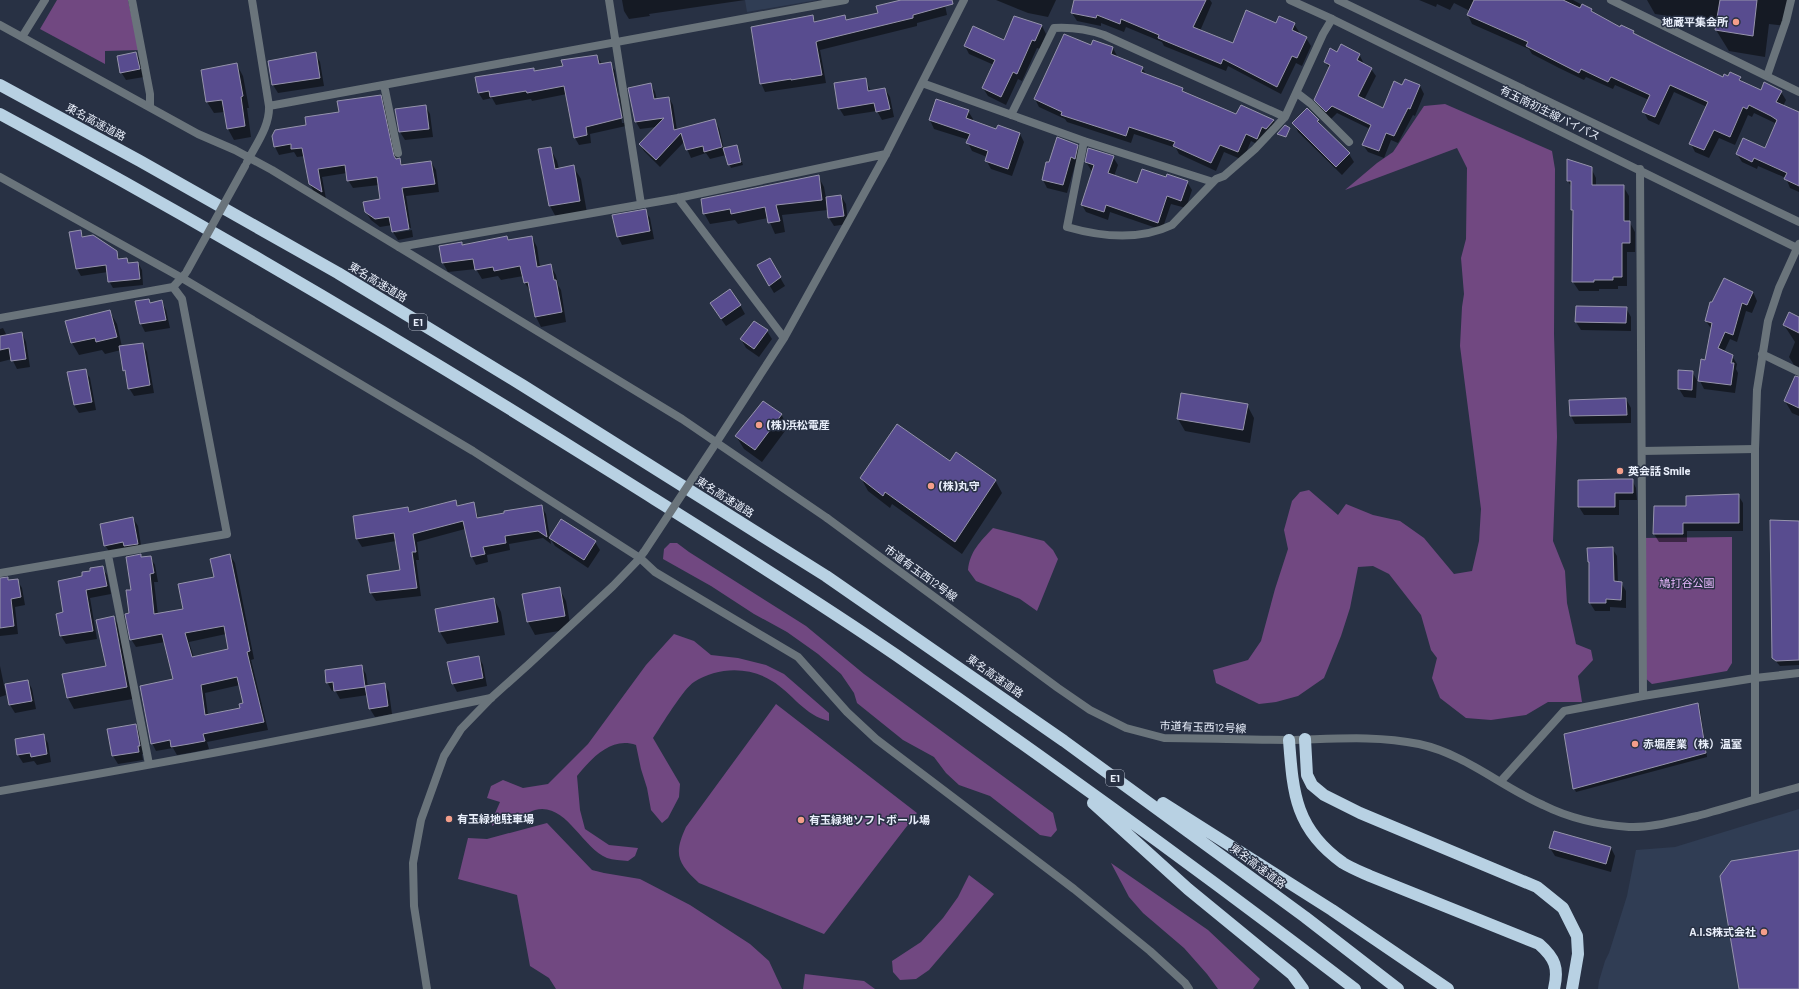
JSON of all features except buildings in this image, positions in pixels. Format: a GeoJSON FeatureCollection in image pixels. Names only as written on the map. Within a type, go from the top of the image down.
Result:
{"type":"FeatureCollection","features":[{"type":"Feature","properties":{"kind":"highway","name":"東名高速道路"},"geometry":{"type":"LineString","coordinates":[[0,85],[140,161],[338,273],[515,381],[826,576],[1064,741],[1268,890],[1398,989]]}},
{"type":"Feature","properties":{"kind":"highway","name":"E1"},"geometry":{"type":"LineString","coordinates":[[0,114],[128,183],[325,296],[510,408],[811,598],[1048,762],[1240,902],[1355,989]]}},
{"type":"Feature","properties":{"kind":"highway"},"geometry":{"type":"LineString","coordinates":[[1305,739],[1308,775],[1312,785],[1324,795],[1360,813],[1537,887],[1563,908],[1577,936],[1578,954],[1572,989]]}},
{"type":"Feature","properties":{"kind":"highway"},"geometry":{"type":"LineString","coordinates":[[1290,740],[1292,784],[1296,802],[1304,821],[1328,851],[1344,864],[1370,876],[1539,944],[1549,953],[1556,966],[1557,977],[1554,989]]}},
{"type":"Feature","properties":{"kind":"highway"},"geometry":{"type":"LineString","coordinates":[[1064,741],[1332,910],[1448,989]]}},
{"type":"Feature","properties":{"kind":"highway"},"geometry":{"type":"LineString","coordinates":[[1048,762],[1188,889],[1292,974],[1303,989]]}},
{"type":"Feature","properties":{"kind":"street"},"geometry":{"type":"LineString","coordinates":[[22,37],[45,0]]}},
{"type":"Feature","properties":{"kind":"street"},"geometry":{"type":"LineString","coordinates":[[132,0],[150,94],[150,107]]}},
{"type":"Feature","properties":{"kind":"street"},"geometry":{"type":"LineString","coordinates":[[0,318],[173,287],[182,278],[245,166],[270,115],[270,106],[252,0]]}},
{"type":"Feature","properties":{"kind":"street"},"geometry":{"type":"LineString","coordinates":[[609,0],[617,42],[617,54],[641,204]]}},
{"type":"Feature","properties":{"kind":"street"},"geometry":{"type":"LineString","coordinates":[[270,106],[845,0]]}},
{"type":"Feature","properties":{"kind":"street"},"geometry":{"type":"LineString","coordinates":[[427,989],[414,906],[412,879],[415,845],[421,820],[444,756],[461,730],[491,698],[612,586],[642,555],[784,338],[886,154],[964,0]]}},
{"type":"Feature","properties":{"kind":"street","name":"有玉南初生線バイパス"},"geometry":{"type":"LineString","coordinates":[[1290,0],[1332,18],[1798,247]]}},
{"type":"Feature","properties":{"kind":"street"},"geometry":{"type":"LineString","coordinates":[[1612,0],[1799,92]]}},
{"type":"Feature","properties":{"kind":"street"},"geometry":{"type":"LineString","coordinates":[[1767,76],[1786,21],[1790,0]]}},
{"type":"Feature","properties":{"kind":"street","name":"有玉南初生線バイパス"},"geometry":{"type":"LineString","coordinates":[[1342,1],[1799,222]]}},
{"type":"Feature","properties":{"kind":"street"},"geometry":{"type":"LineString","coordinates":[[1084,141],[1067,227],[1080,231],[1123,237],[1150,234],[1172,225],[1216,179],[1224,176],[1255,149],[1285,117],[1323,34],[1332,18]]}},
{"type":"Feature","properties":{"kind":"street","name":"市道有玉西12号線"},"geometry":{"type":"LineString","coordinates":[[0,25],[198,134],[272,170],[682,419],[827,518],[1058,688],[1107,720],[1126,728],[1164,738],[1290,740],[1381,739],[1418,744],[1438,749],[1460,758],[1543,805],[1566,815],[1606,824],[1629,827],[1653,825],[1679,820],[1799,787]]}},
{"type":"Feature","properties":{"kind":"street"},"geometry":{"type":"LineString","coordinates":[[1011,115],[1054,28],[1065,27],[1104,34],[1285,117]]}},
{"type":"Feature","properties":{"kind":"street"},"geometry":{"type":"LineString","coordinates":[[922,84],[1084,141],[1213,182]]}},
{"type":"Feature","properties":{"kind":"street"},"geometry":{"type":"LineString","coordinates":[[384,85],[398,153]]}},
{"type":"Feature","properties":{"kind":"street"},"geometry":{"type":"LineString","coordinates":[[1297,93],[1310,103],[1349,142]]}},
{"type":"Feature","properties":{"kind":"street"},"geometry":{"type":"LineString","coordinates":[[399,247],[678,198],[886,154]]}},
{"type":"Feature","properties":{"kind":"street"},"geometry":{"type":"LineString","coordinates":[[1640,169],[1643,696]]}},
{"type":"Feature","properties":{"kind":"street"},"geometry":{"type":"LineString","coordinates":[[0,177],[182,278],[473,451],[642,555],[655,572],[798,657],[847,712],[876,739],[1074,889],[1172,970],[1189,989]]}},
{"type":"Feature","properties":{"kind":"street"},"geometry":{"type":"LineString","coordinates":[[678,198],[784,338]]}},
{"type":"Feature","properties":{"kind":"street"},"geometry":{"type":"LineString","coordinates":[[1755,799],[1755,449],[1757,390],[1768,321],[1779,288],[1798,247]]}},
{"type":"Feature","properties":{"kind":"street"},"geometry":{"type":"LineString","coordinates":[[0,573],[227,534],[182,299],[173,287]]}},
{"type":"Feature","properties":{"kind":"street"},"geometry":{"type":"LineString","coordinates":[[1762,354],[1799,372]]}},
{"type":"Feature","properties":{"kind":"street"},"geometry":{"type":"LineString","coordinates":[[1642,451],[1755,449]]}},
{"type":"Feature","properties":{"kind":"street"},"geometry":{"type":"LineString","coordinates":[[108,555],[149,764]]}},
{"type":"Feature","properties":{"kind":"street"},"geometry":{"type":"LineString","coordinates":[[1501,781],[1564,712],[1643,696],[1755,678],[1799,673]]}},
{"type":"Feature","properties":{"kind":"street"},"geometry":{"type":"LineString","coordinates":[[0,791],[417,714],[491,698]]}},
{"type":"Feature","properties":{"kind":"shaded area"},"geometry":{"type":"Polygon","coordinates":[[[745,0],[817,0],[747,12],[745,0]]]}},
{"type":"Feature","properties":{"kind":"shaded area"},"geometry":{"type":"Polygon","coordinates":[[[1799,809],[1799,989],[1598,989],[1605,961],[1609,953],[1627,896],[1636,850],[1675,847],[1799,809]]]}},
{"type":"Feature","properties":{"kind":"green space"},"geometry":{"type":"Polygon","coordinates":[[[57,0],[128,0],[139,50],[105,51],[105,64],[40,29],[57,0]]]}},
{"type":"Feature","properties":{"kind":"green space"},"geometry":{"type":"Polygon","coordinates":[[[1445,104],[1552,151],[1555,169],[1554,334],[1557,437],[1553,541],[1565,571],[1567,603],[1576,644],[1591,650],[1593,660],[1578,676],[1582,702],[1548,702],[1526,715],[1491,720],[1466,718],[1440,698],[1432,678],[1437,658],[1431,650],[1421,615],[1389,574],[1373,566],[1358,567],[1350,608],[1341,636],[1324,678],[1298,696],[1276,702],[1259,704],[1216,683],[1213,670],[1248,660],[1261,641],[1275,589],[1288,549],[1284,530],[1292,501],[1300,492],[1309,490],[1338,515],[1346,504],[1373,515],[1400,521],[1424,538],[1454,574],[1472,571],[1479,541],[1481,509],[1460,346],[1464,294],[1461,258],[1466,239],[1467,168],[1457,148],[1345,190],[1377,163],[1393,152],[1424,106],[1445,104]]]}},
{"type":"Feature","properties":{"kind":"green space"},"geometry":{"type":"Polygon","coordinates":[[[993,528],[1044,541],[1053,550],[1058,559],[1037,611],[1020,599],[976,581],[968,570],[973,552],[993,528]]]}},
{"type":"Feature","properties":{"kind":"green space","name":"鳩打谷公園"},"geometry":{"type":"Polygon","coordinates":[[[1732,537],[1732,663],[1727,671],[1652,684],[1644,677],[1641,538],[1732,537]]]}},
{"type":"Feature","properties":{"kind":"green space"},"geometry":{"type":"Polygon","coordinates":[[[670,543],[677,543],[806,626],[864,674],[1053,813],[1057,830],[1051,837],[1040,835],[990,796],[959,785],[946,773],[934,757],[903,740],[857,703],[854,693],[841,674],[818,654],[787,632],[754,614],[711,586],[663,559],[664,549],[670,543]]]}},
{"type":"Feature","properties":{"kind":"green space"},"geometry":{"type":"Polygon","coordinates":[[[674,634],[694,641],[711,655],[738,658],[766,665],[784,674],[829,713],[829,721],[813,714],[779,686],[763,676],[733,670],[713,673],[694,682],[690,686],[679,699],[653,738],[680,784],[679,797],[668,818],[662,823],[651,810],[636,745],[627,743],[610,746],[595,756],[577,776],[580,810],[585,829],[609,845],[638,848],[635,856],[628,861],[607,858],[589,845],[565,819],[546,809],[534,810],[524,815],[504,820],[492,826],[493,818],[500,802],[487,798],[491,786],[503,780],[523,788],[548,784],[588,744],[646,665],[674,634]]]}},
{"type":"Feature","properties":{"kind":"green space","name":"有玉緑地ソフトボール場"},"geometry":{"type":"Polygon","coordinates":[[[776,704],[917,813],[824,934],[699,883],[686,870],[680,858],[680,845],[686,827],[776,704]]]}},
{"type":"Feature","properties":{"kind":"green space"},"geometry":{"type":"Polygon","coordinates":[[[547,823],[592,870],[640,879],[690,905],[750,944],[769,961],[782,989],[556,989],[549,978],[530,966],[517,895],[458,879],[468,838],[487,839],[547,823]]]}},
{"type":"Feature","properties":{"kind":"green space"},"geometry":{"type":"Polygon","coordinates":[[[1111,863],[1208,930],[1260,979],[1253,989],[1218,989],[1184,948],[1143,913],[1129,897],[1111,863]]]}},
{"type":"Feature","properties":{"kind":"green space"},"geometry":{"type":"Polygon","coordinates":[[[969,875],[994,894],[929,970],[916,979],[900,980],[893,972],[892,961],[921,942],[943,918],[958,897],[969,875]]]}},
{"type":"Feature","properties":{"kind":"green space"},"geometry":{"type":"Polygon","coordinates":[[[805,974],[864,981],[875,989],[803,989],[805,974]]]}},
{"type":"Feature","properties":{"kind":"place","name":"地蔵平集会所"},"geometry":{"type":"Point","coordinates":[1736,22]}},
{"type":"Feature","properties":{"kind":"place","name":"(株)浜松電産"},"geometry":{"type":"Point","coordinates":[759,425]}},
{"type":"Feature","properties":{"kind":"place","name":"英会話 Smile"},"geometry":{"type":"Point","coordinates":[1620,471]}},
{"type":"Feature","properties":{"kind":"place","name":"(株)丸守"},"geometry":{"type":"Point","coordinates":[931,486]}},
{"type":"Feature","properties":{"kind":"place","name":"赤堀産業（株）温室"},"geometry":{"type":"Point","coordinates":[1635,744]}},
{"type":"Feature","properties":{"kind":"place","name":"有玉緑地駐車場"},"geometry":{"type":"Point","coordinates":[449,819]}},
{"type":"Feature","properties":{"kind":"place","name":"有玉緑地ソフトボール場"},"geometry":{"type":"Point","coordinates":[801,820]}},
{"type":"Feature","properties":{"kind":"place","name":"A.I.S株式会社"},"geometry":{"type":"Point","coordinates":[1764,932]}}]}
